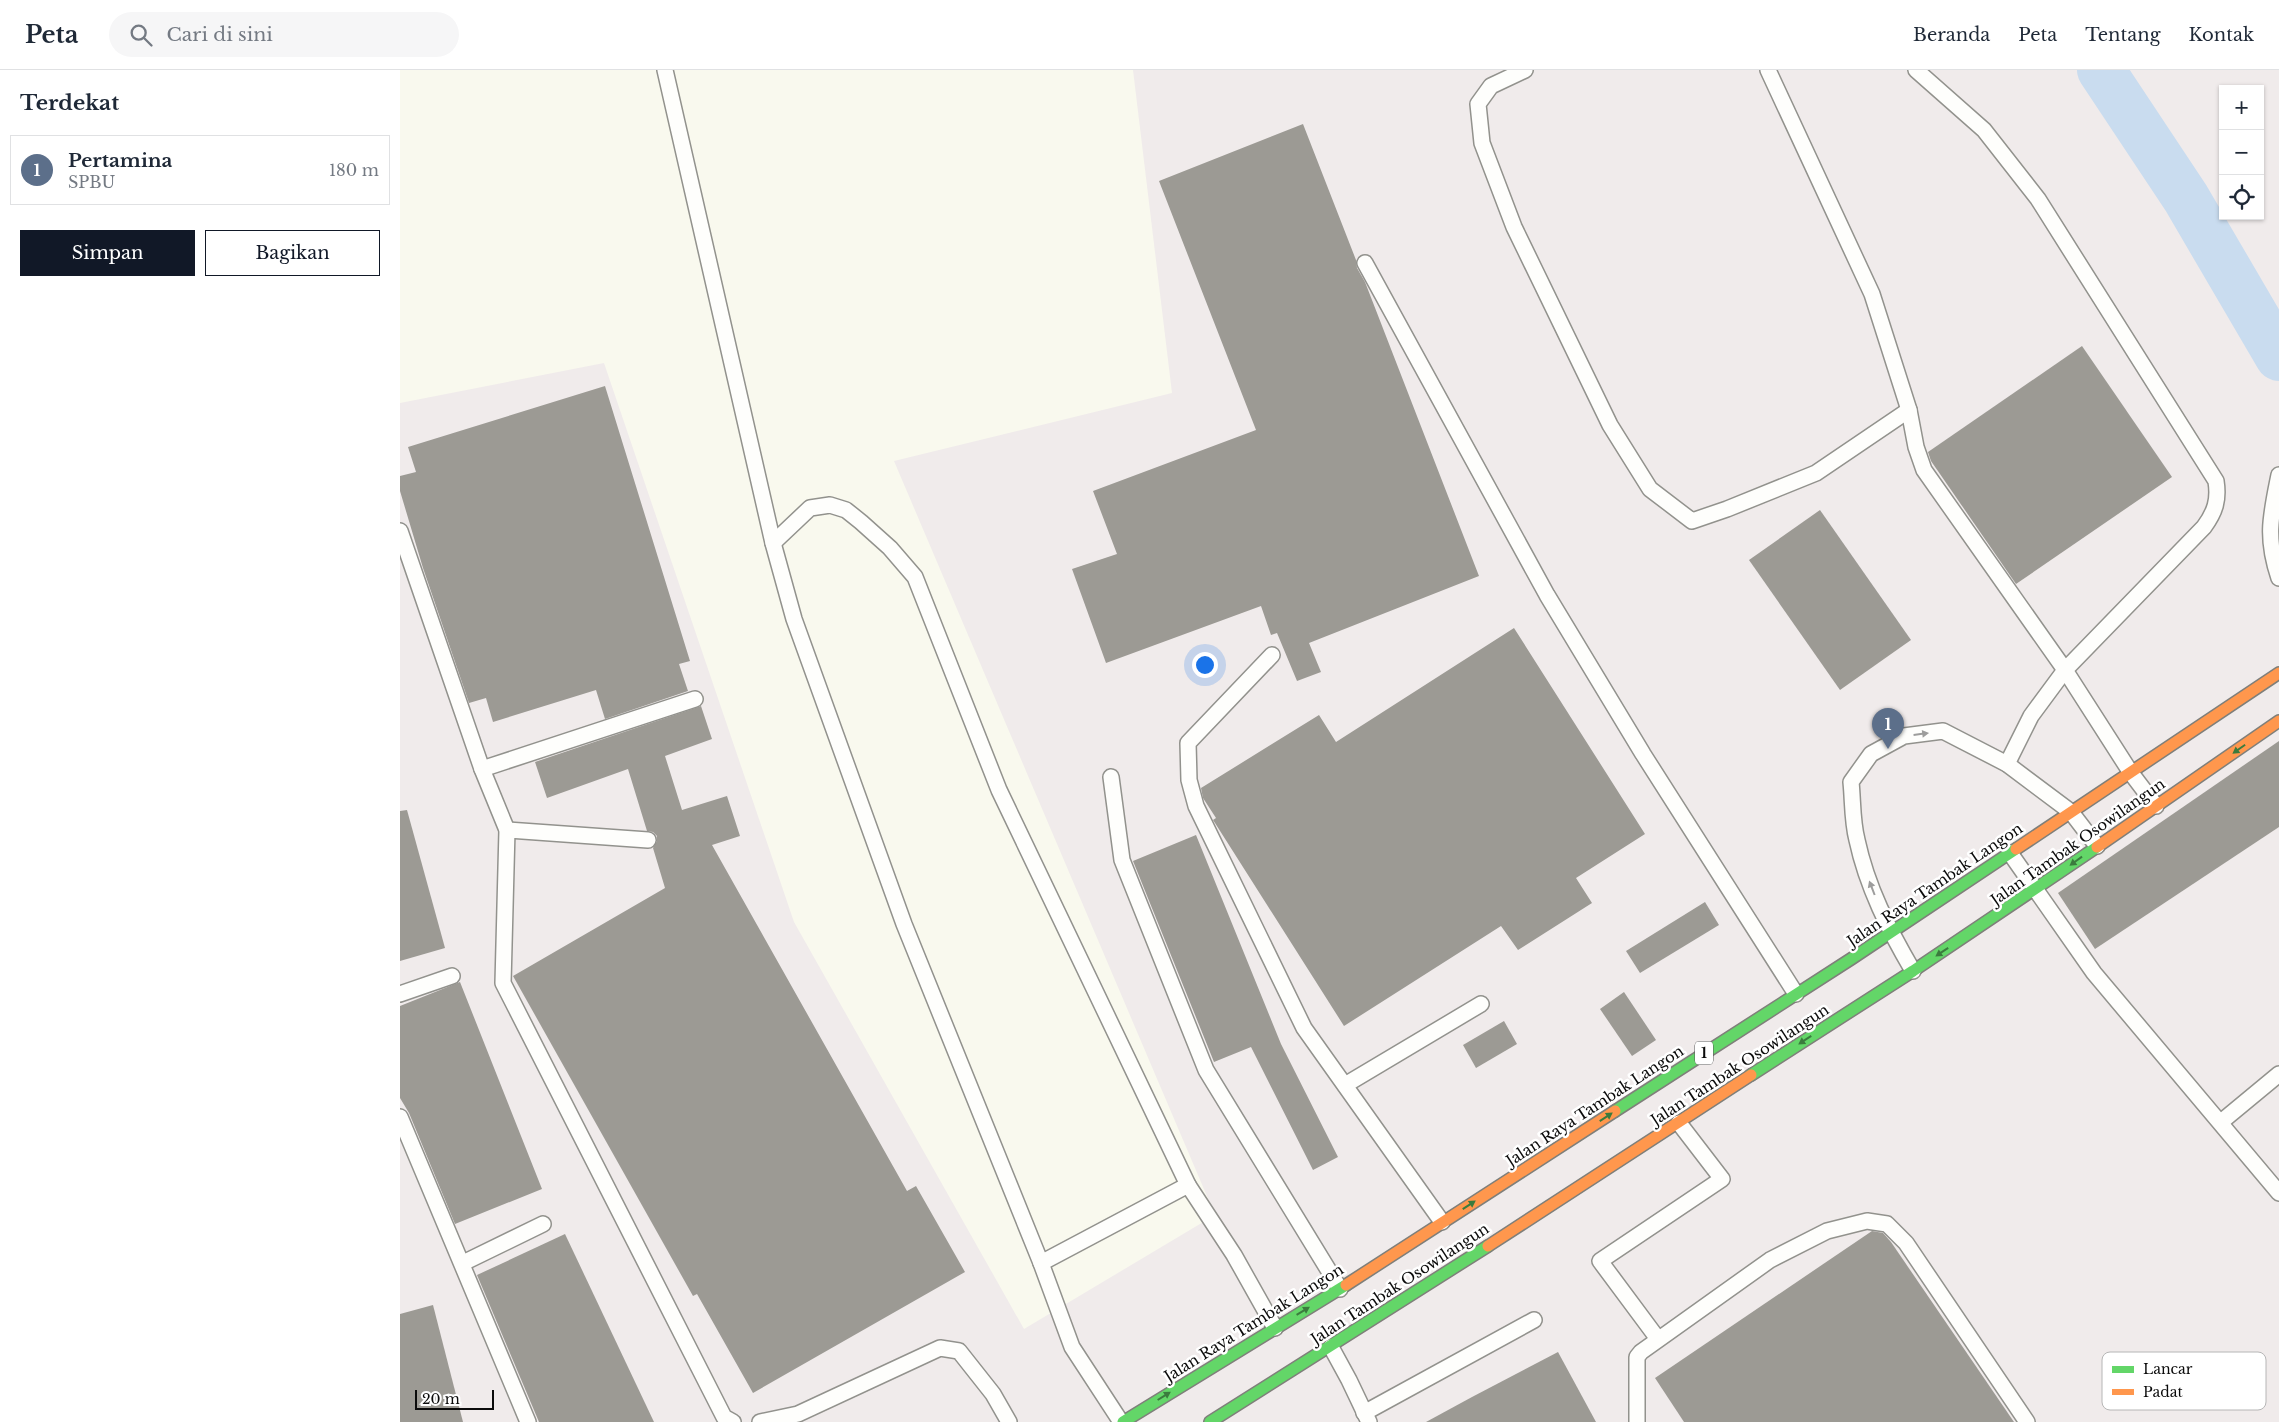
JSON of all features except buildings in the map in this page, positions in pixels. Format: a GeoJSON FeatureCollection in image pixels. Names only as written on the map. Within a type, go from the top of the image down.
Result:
{"type":"FeatureCollection","features":[{"type":"Feature","properties":{"kind":"highway","name":"Jalan Raya Tambak Langon"},"geometry":{"type":"LineString","coordinates":[[1122,1422],[1340,1289],[1796,994],[2279,673]]}},
{"type":"Feature","properties":{"kind":"highway","name":"Jalan Tambak Osowilangun"},"geometry":{"type":"LineString","coordinates":[[1210,1422],[1331,1347],[1846,1013],[1913,972],[2036,890],[2279,721]]}},
{"type":"Feature","properties":{"kind":"lane"},"geometry":{"type":"LineString","coordinates":[[665,70],[773,543],[794,619],[904,924],[1041,1263],[1072,1347],[1122,1422]]}},
{"type":"Feature","properties":{"kind":"lane"},"geometry":{"type":"LineString","coordinates":[[1525,70],[1491,86],[1478,104],[1482,143],[1514,227],[1605,417],[1650,489],[1692,521],[1735,506],[1816,473],[1909,410]]}},
{"type":"Feature","properties":{"kind":"lane"},"geometry":{"type":"LineString","coordinates":[[1768,70],[1872,294],[1909,410],[1916,447],[1924,470],[2065,670],[2130,773],[2156,806]]}},
{"type":"Feature","properties":{"kind":"lane"},"geometry":{"type":"LineString","coordinates":[[1916,70],[1984,130],[2038,200],[2216,481],[2218,494],[2216,507],[2204,527],[2065,670],[2031,716],[2007,764]]}},
{"type":"Feature","properties":{"kind":"lane"},"geometry":{"type":"LineString","coordinates":[[1365,263],[1546,595],[1643,754],[1796,994]]}},
{"type":"Feature","properties":{"kind":"lane"},"geometry":{"type":"LineString","coordinates":[[2279,475],[2270,517],[2270,535],[2279,578]]}},
{"type":"Feature","properties":{"kind":"lane"},"geometry":{"type":"LineString","coordinates":[[773,543],[810,508],[830,505],[846,510],[854,516],[890,548],[915,577],[999,790],[1188,1186],[1234,1255],[1275,1328]]}},
{"type":"Feature","properties":{"kind":"lane"},"geometry":{"type":"LineString","coordinates":[[400,531],[482,769],[507,830],[503,983],[724,1416],[733,1422]]}},
{"type":"Feature","properties":{"kind":"lane"},"geometry":{"type":"LineString","coordinates":[[1272,655],[1188,743],[1189,780],[1196,806],[1304,1028],[1442,1222]]}},
{"type":"Feature","properties":{"kind":"lane"},"geometry":{"type":"LineString","coordinates":[[482,769],[695,699]]}},
{"type":"Feature","properties":{"kind":"lane"},"geometry":{"type":"LineString","coordinates":[[1913,972],[1891,932],[1870,885],[1856,839],[1851,782],[1871,754],[1904,736],[1943,732],[2007,764],[2071,812],[2097,846]]}},
{"type":"Feature","properties":{"kind":"lane"},"geometry":{"type":"LineString","coordinates":[[1111,777],[1122,860],[1206,1070],[1340,1289]]}},
{"type":"Feature","properties":{"kind":"lane"},"geometry":{"type":"LineString","coordinates":[[507,830],[648,840]]}},
{"type":"Feature","properties":{"kind":"lane"},"geometry":{"type":"LineString","coordinates":[[2010,853],[2094,973],[2279,1193]]}},
{"type":"Feature","properties":{"kind":"lane"},"geometry":{"type":"LineString","coordinates":[[400,994],[452,976]]}},
{"type":"Feature","properties":{"kind":"lane"},"geometry":{"type":"LineString","coordinates":[[1345,1085],[1482,1004]]}},
{"type":"Feature","properties":{"kind":"lane"},"geometry":{"type":"LineString","coordinates":[[2221,1122],[2279,1074]]}},
{"type":"Feature","properties":{"kind":"lane"},"geometry":{"type":"LineString","coordinates":[[400,1117],[528,1422]]}},
{"type":"Feature","properties":{"kind":"lane"},"geometry":{"type":"LineString","coordinates":[[1658,1339],[1600,1261],[1722,1179],[1679,1123]]}},
{"type":"Feature","properties":{"kind":"lane"},"geometry":{"type":"LineString","coordinates":[[1041,1263],[1188,1186]]}},
{"type":"Feature","properties":{"kind":"lane"},"geometry":{"type":"LineString","coordinates":[[1637,1422],[1637,1357],[1658,1339],[1770,1260],[1827,1231],[1868,1221],[1887,1224],[1906,1243],[2027,1422]]}},
{"type":"Feature","properties":{"kind":"lane"},"geometry":{"type":"LineString","coordinates":[[462,1263],[543,1224]]}},
{"type":"Feature","properties":{"kind":"lane"},"geometry":{"type":"LineString","coordinates":[[1331,1347],[1366,1417],[1534,1320]]}},
{"type":"Feature","properties":{"kind":"lane"},"geometry":{"type":"LineString","coordinates":[[760,1422],[798,1414],[940,1348],[959,1351],[993,1394],[1009,1422]]}},
{"type":"Feature","properties":{"kind":"shaded area"},"geometry":{"type":"Polygon","coordinates":[[[1133,70],[2279,70],[2279,1422],[400,1422],[400,403],[604,363],[794,922],[1024,1329],[1215,1215],[894,461],[1172,393],[1133,70]]]}},
{"type":"Feature","properties":{"kind":"waterway"},"geometry":{"type":"LineString","coordinates":[[2101,70],[2186,198],[2279,357]]}},
{"type":"Feature","properties":{"kind":"traffic: fast"},"geometry":{"type":"LineString","coordinates":[[1751,1075],[1913,971],[2097,847]]}},
{"type":"Feature","properties":{"kind":"traffic: fast"},"geometry":{"type":"LineString","coordinates":[[1615,1111],[1851,959],[2016,849]]}},
{"type":"Feature","properties":{"kind":"traffic: fast"},"geometry":{"type":"LineString","coordinates":[[1210,1422],[1488,1246]]}},
{"type":"Feature","properties":{"kind":"traffic: fast"},"geometry":{"type":"LineString","coordinates":[[1123,1422],[1346,1285]]}},
{"type":"Feature","properties":{"kind":"traffic: slow"},"geometry":{"type":"LineString","coordinates":[[2016,849],[2279,673]]}},
{"type":"Feature","properties":{"kind":"traffic: slow"},"geometry":{"type":"LineString","coordinates":[[2097,847],[2279,721]]}},
{"type":"Feature","properties":{"kind":"traffic: slow"},"geometry":{"type":"LineString","coordinates":[[1488,1246],[1751,1075]]}},
{"type":"Feature","properties":{"kind":"traffic: slow"},"geometry":{"type":"LineString","coordinates":[[1346,1285],[1615,1111]]}},
{"type":"Feature","properties":{"kind":"place","name":"Pertamina"},"geometry":{"type":"Point","coordinates":[1888,749]}}]}
